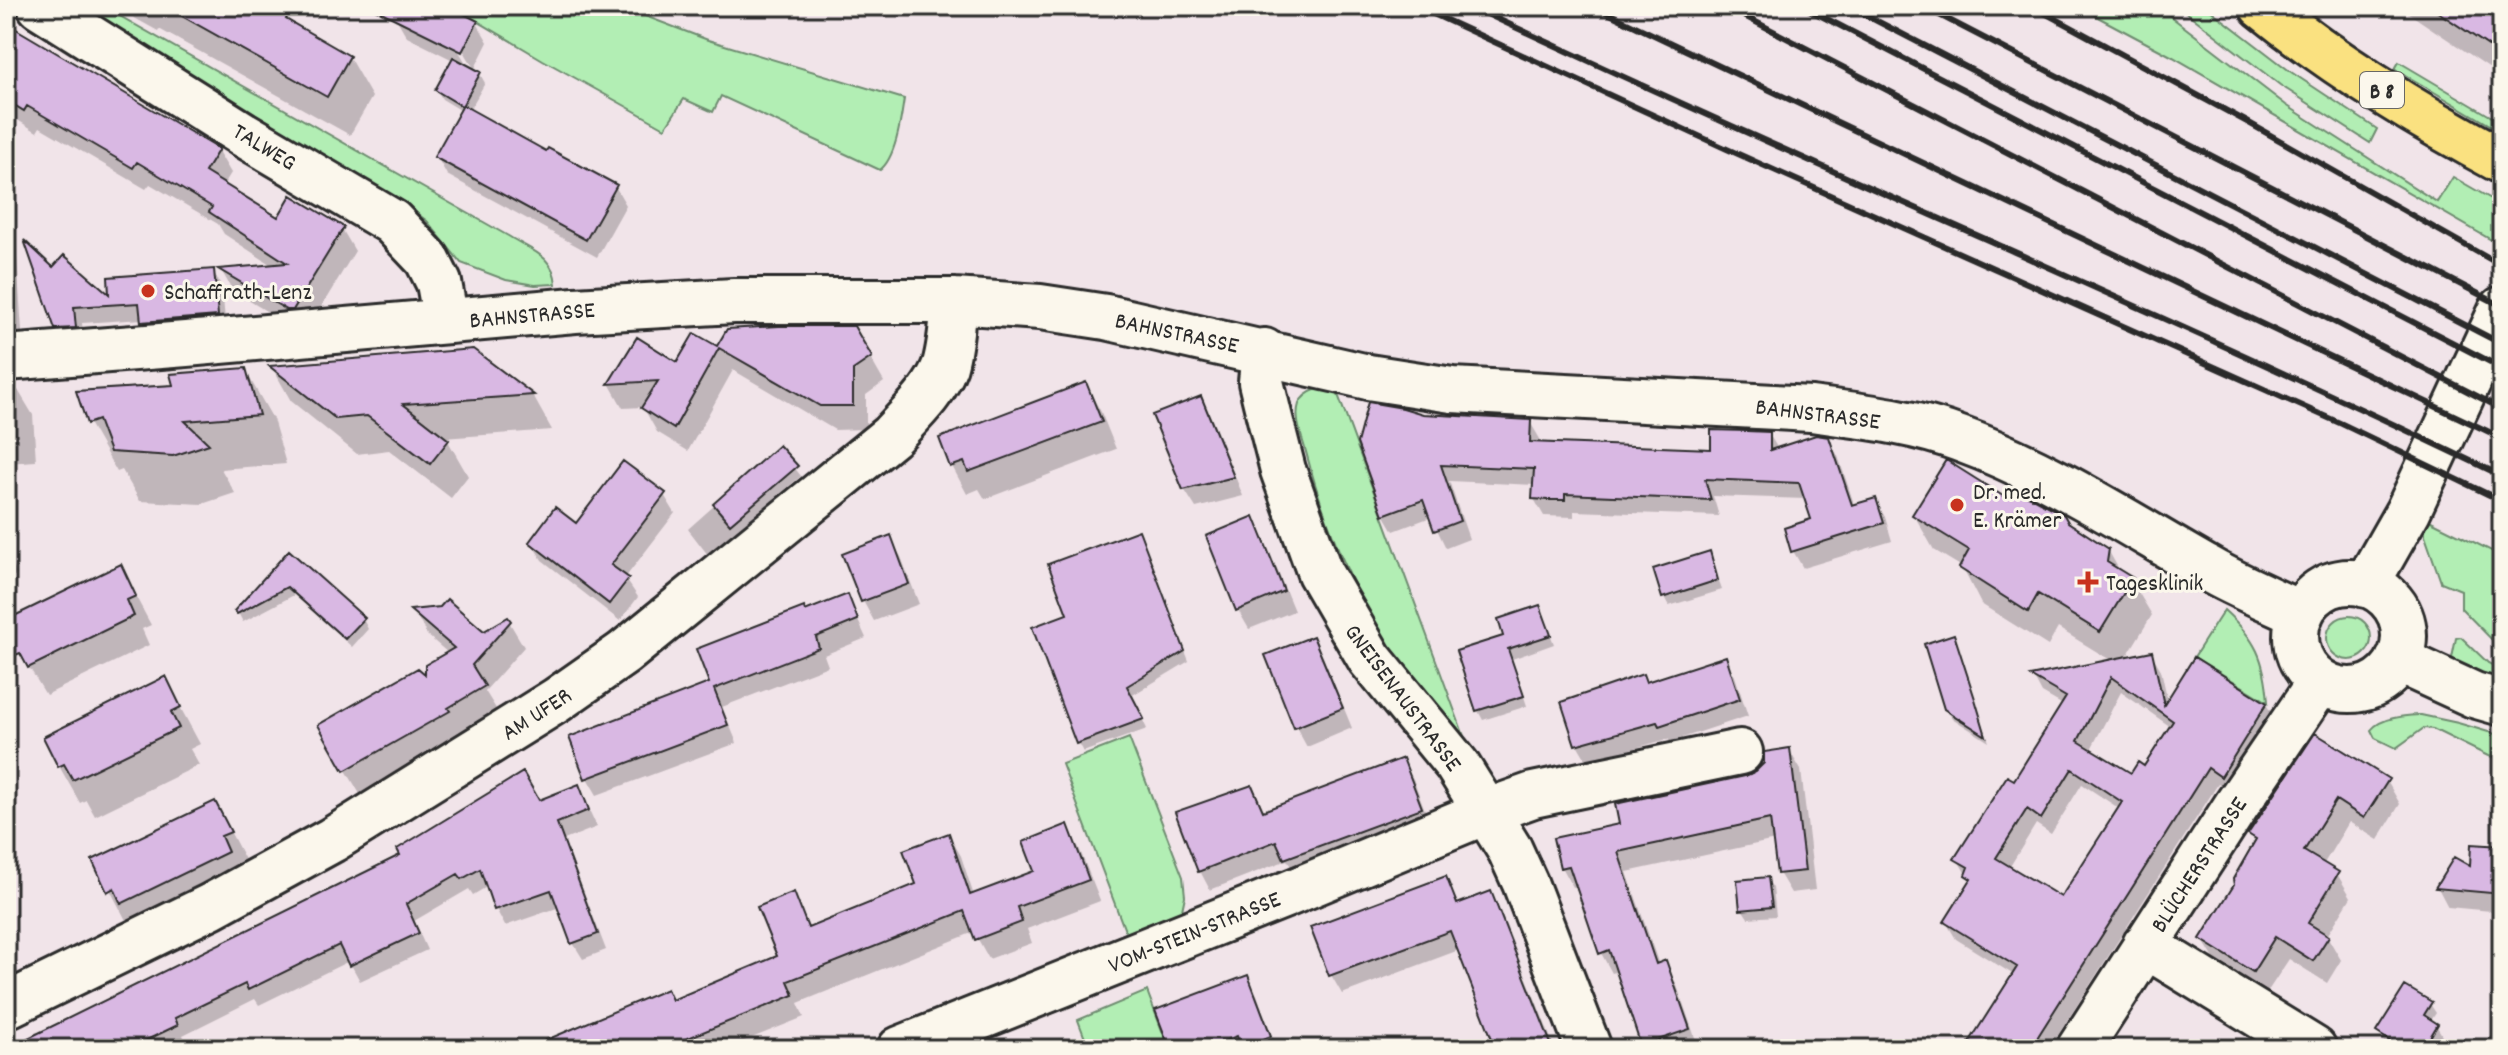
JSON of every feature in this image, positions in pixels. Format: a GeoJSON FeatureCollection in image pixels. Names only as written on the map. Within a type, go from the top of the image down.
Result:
{"type":"FeatureCollection","features":[{"type":"Feature","properties":{"kind":"main road","name":"B 8"},"geometry":{"type":"LineString","coordinates":[[2262,6],[2367,81],[2502,161]]}},
{"type":"Feature","properties":{"kind":"street","name":"TALWEG"},"geometry":{"type":"LineString","coordinates":[[40,6],[243,134],[392,222],[427,259],[439,283],[446,321]]}},
{"type":"Feature","properties":{"kind":"street","name":"BAHNSTRASSE"},"geometry":{"type":"LineString","coordinates":[[6,358],[575,310],[734,301],[954,301],[1040,307],[1106,317],[1368,377],[1452,390],[1811,409],[1923,428],[1958,438],[2023,465],[2210,571],[2301,614]]}},
{"type":"Feature","properties":{"kind":"street","name":"AM UFER"},"geometry":{"type":"LineString","coordinates":[[6,1006],[211,906],[332,840],[488,745],[624,653],[891,436],[929,395],[944,367],[954,301]]}},
{"type":"Feature","properties":{"kind":"street"},"geometry":{"type":"LineString","coordinates":[[2366,585],[2408,511],[2502,309]]}},
{"type":"Feature","properties":{"kind":"street","name":"GNEISENAUSTRASSE"},"geometry":{"type":"LineString","coordinates":[[1264,351],[1261,382],[1272,429],[1283,470],[1320,573],[1370,659],[1457,765],[1488,811],[1525,883],[1589,1049]]}},
{"type":"Feature","properties":{"kind":"street"},"geometry":{"type":"LineString","coordinates":[[2335,584],[2366,585],[2380,592],[2400,615],[2403,646],[2387,675],[2372,685],[2355,690],[2337,689],[2320,682],[2300,658],[2296,629],[2309,601],[2321,591],[2335,584]]}},
{"type":"Feature","properties":{"kind":"street"},"geometry":{"type":"LineString","coordinates":[[2398,660],[2474,695],[2502,703]]}},
{"type":"Feature","properties":{"kind":"street","name":"BLÜCHERSTRASSE"},"geometry":{"type":"LineString","coordinates":[[2079,1049],[2320,682]]}},
{"type":"Feature","properties":{"kind":"street"},"geometry":{"type":"LineString","coordinates":[[1488,811],[1533,795],[1740,752]]}},
{"type":"Feature","properties":{"kind":"street","name":"VOM-STEIN-STRASSE"},"geometry":{"type":"LineString","coordinates":[[900,1049],[1488,811]]}},
{"type":"Feature","properties":{"kind":"street"},"geometry":{"type":"LineString","coordinates":[[2145,945],[2314,1049]]}},
{"type":"Feature","properties":{"kind":"green space"},"geometry":{"type":"Polygon","coordinates":[[[78,6],[102,6],[533,250],[551,267],[556,284],[535,285],[506,280],[461,263],[427,221],[403,203],[78,6]]]}},
{"type":"Feature","properties":{"kind":"green space"},"geometry":{"type":"Polygon","coordinates":[[[452,6],[619,6],[708,40],[904,99],[894,148],[880,170],[721,96],[713,112],[684,99],[665,128],[452,6]]]}},
{"type":"Feature","properties":{"kind":"green space"},"geometry":{"type":"Polygon","coordinates":[[[2077,6],[2157,6],[2286,105],[2437,202],[2453,177],[2493,200],[2502,208],[2502,246],[2173,57],[2077,6]]]}},
{"type":"Feature","properties":{"kind":"green space"},"geometry":{"type":"Polygon","coordinates":[[[2178,6],[2205,6],[2291,72],[2377,129],[2370,143],[2280,85],[2178,6]]]}},
{"type":"Feature","properties":{"kind":"green space"},"geometry":{"type":"Polygon","coordinates":[[[2399,62],[2502,123],[2502,132],[2395,69],[2399,62]]]}},
{"type":"Feature","properties":{"kind":"green space"},"geometry":{"type":"Polygon","coordinates":[[[1317,389],[1337,392],[1464,736],[1383,637],[1337,547],[1298,422],[1300,401],[1317,389]]]}},
{"type":"Feature","properties":{"kind":"green space"},"geometry":{"type":"Polygon","coordinates":[[[2425,518],[2502,556],[2502,647],[2461,608],[2461,590],[2441,582],[2425,536],[2425,518]]]}},
{"type":"Feature","properties":{"kind":"green space"},"geometry":{"type":"Polygon","coordinates":[[[2224,610],[2244,631],[2257,651],[2268,702],[2194,657],[2224,610]]]}},
{"type":"Feature","properties":{"kind":"green space"},"geometry":{"type":"Polygon","coordinates":[[[2349,616],[2365,622],[2371,638],[2365,654],[2349,660],[2333,654],[2327,638],[2333,622],[2349,616]]]}},
{"type":"Feature","properties":{"kind":"green space"},"geometry":{"type":"Polygon","coordinates":[[[2461,637],[2488,663],[2502,670],[2502,687],[2464,669],[2452,658],[2456,638],[2461,637]]]}},
{"type":"Feature","properties":{"kind":"green space"},"geometry":{"type":"Polygon","coordinates":[[[2421,715],[2502,736],[2502,758],[2488,756],[2433,729],[2424,728],[2396,748],[2375,738],[2371,730],[2387,720],[2421,715]]]}},
{"type":"Feature","properties":{"kind":"green space"},"geometry":{"type":"Polygon","coordinates":[[[1129,738],[1183,877],[1185,896],[1181,915],[1127,936],[1062,764],[1129,738]]]}},
{"type":"Feature","properties":{"kind":"green space"},"geometry":{"type":"Polygon","coordinates":[[[1147,991],[1169,1049],[1089,1049],[1078,1020],[1147,991]]]}},
{"type":"Feature","properties":{"kind":"building"},"geometry":{"type":"Polygon","coordinates":[[[164,6],[293,6],[286,19],[350,56],[327,97],[164,6]]]}},
{"type":"Feature","properties":{"kind":"building"},"geometry":{"type":"Polygon","coordinates":[[[369,6],[448,6],[478,21],[462,52],[369,6]]]}},
{"type":"Feature","properties":{"kind":"building"},"geometry":{"type":"Polygon","coordinates":[[[2429,6],[2502,6],[2502,55],[2429,6]]]}},
{"type":"Feature","properties":{"kind":"building"},"geometry":{"type":"Polygon","coordinates":[[[6,23],[219,149],[205,172],[278,217],[291,195],[344,227],[293,310],[287,310],[218,269],[287,263],[209,212],[212,207],[137,162],[133,168],[27,106],[24,111],[6,100],[6,23]]]}},
{"type":"Feature","properties":{"kind":"building"},"geometry":{"type":"Polygon","coordinates":[[[453,57],[481,72],[462,106],[435,90],[453,57]]]}},
{"type":"Feature","properties":{"kind":"building"},"geometry":{"type":"Polygon","coordinates":[[[463,105],[546,151],[548,148],[617,185],[586,240],[434,157],[463,105]]]}},
{"type":"Feature","properties":{"kind":"building"},"geometry":{"type":"Polygon","coordinates":[[[24,240],[53,267],[64,255],[109,294],[108,277],[214,269],[218,316],[141,322],[139,303],[74,307],[76,328],[55,329],[24,240]]]}},
{"type":"Feature","properties":{"kind":"building"},"geometry":{"type":"Polygon","coordinates":[[[854,326],[872,357],[853,370],[853,406],[820,406],[719,348],[674,429],[641,408],[658,381],[608,384],[637,337],[677,362],[694,333],[717,346],[727,329],[854,326]]]}},
{"type":"Feature","properties":{"kind":"building"},"geometry":{"type":"Polygon","coordinates":[[[473,349],[534,395],[403,404],[449,440],[430,464],[367,416],[336,419],[269,366],[473,349]]]}},
{"type":"Feature","properties":{"kind":"building"},"geometry":{"type":"Polygon","coordinates":[[[246,368],[259,415],[185,421],[209,444],[173,456],[110,452],[98,420],[87,424],[76,391],[173,385],[170,374],[246,368]]]}},
{"type":"Feature","properties":{"kind":"building"},"geometry":{"type":"Polygon","coordinates":[[[1086,382],[1102,422],[968,472],[964,462],[950,467],[939,438],[1086,382]]]}},
{"type":"Feature","properties":{"kind":"building"},"geometry":{"type":"Polygon","coordinates":[[[1201,396],[1234,477],[1183,490],[1152,415],[1201,396]]]}},
{"type":"Feature","properties":{"kind":"building"},"geometry":{"type":"Polygon","coordinates":[[[1368,402],[1423,414],[1531,420],[1530,442],[1711,449],[1711,430],[1747,431],[1770,432],[1770,450],[1816,435],[1829,437],[1852,505],[1876,498],[1884,523],[1791,552],[1784,528],[1811,519],[1799,483],[1705,479],[1711,500],[1565,494],[1565,500],[1548,500],[1532,499],[1534,469],[1441,465],[1460,521],[1434,531],[1423,500],[1383,515],[1357,443],[1368,402]]]}},
{"type":"Feature","properties":{"kind":"building"},"geometry":{"type":"Polygon","coordinates":[[[779,445],[798,466],[730,524],[713,504],[779,445]]]}},
{"type":"Feature","properties":{"kind":"building"},"geometry":{"type":"Polygon","coordinates":[[[1946,460],[2003,496],[2021,492],[2064,515],[2068,522],[2109,549],[2107,562],[2133,578],[2100,632],[2038,594],[2028,612],[1959,568],[1969,550],[1912,515],[1946,460]]]}},
{"type":"Feature","properties":{"kind":"building"},"geometry":{"type":"Polygon","coordinates":[[[623,461],[666,493],[611,565],[629,578],[609,604],[529,542],[555,507],[576,523],[623,461]]]}},
{"type":"Feature","properties":{"kind":"building"},"geometry":{"type":"Polygon","coordinates":[[[1254,516],[1284,591],[1236,611],[1206,536],[1254,516]]]}},
{"type":"Feature","properties":{"kind":"building"},"geometry":{"type":"Polygon","coordinates":[[[1139,530],[1185,651],[1127,686],[1144,719],[1076,744],[1032,627],[1067,614],[1048,564],[1139,530]]]}},
{"type":"Feature","properties":{"kind":"building"},"geometry":{"type":"Polygon","coordinates":[[[891,535],[909,584],[861,602],[842,554],[891,535]]]}},
{"type":"Feature","properties":{"kind":"building"},"geometry":{"type":"Polygon","coordinates":[[[289,550],[365,618],[345,639],[287,587],[237,614],[234,611],[289,550]]]}},
{"type":"Feature","properties":{"kind":"building"},"geometry":{"type":"Polygon","coordinates":[[[1710,551],[1718,580],[1662,598],[1653,569],[1710,551]]]}},
{"type":"Feature","properties":{"kind":"building"},"geometry":{"type":"Polygon","coordinates":[[[121,564],[136,596],[127,600],[134,616],[28,668],[20,653],[6,659],[6,620],[121,564]]]}},
{"type":"Feature","properties":{"kind":"building"},"geometry":{"type":"Polygon","coordinates":[[[848,594],[858,620],[816,637],[819,648],[714,689],[728,725],[585,779],[569,737],[709,683],[696,649],[804,607],[805,611],[848,594]]]}},
{"type":"Feature","properties":{"kind":"building"},"geometry":{"type":"Polygon","coordinates":[[[447,599],[484,631],[508,617],[511,621],[472,665],[485,686],[448,708],[450,711],[344,771],[318,725],[418,668],[425,674],[425,665],[454,648],[410,610],[440,607],[447,599]]]}},
{"type":"Feature","properties":{"kind":"building"},"geometry":{"type":"Polygon","coordinates":[[[1540,605],[1551,635],[1508,649],[1524,696],[1476,711],[1456,651],[1503,636],[1498,619],[1540,605]]]}},
{"type":"Feature","properties":{"kind":"building"},"geometry":{"type":"Polygon","coordinates":[[[1954,634],[1986,736],[1944,709],[1924,644],[1954,634]]]}},
{"type":"Feature","properties":{"kind":"building"},"geometry":{"type":"Polygon","coordinates":[[[1313,636],[1343,708],[1294,728],[1265,655],[1313,636]]]}},
{"type":"Feature","properties":{"kind":"building"},"geometry":{"type":"Polygon","coordinates":[[[2152,651],[2164,705],[2194,657],[2267,703],[2221,777],[2208,768],[2030,1049],[1965,1049],[2017,967],[1944,922],[1971,879],[1965,875],[1968,867],[1954,859],[2007,776],[2014,780],[2066,697],[2030,676],[2152,651]],[[2111,677],[2078,741],[2131,773],[2138,762],[2144,766],[2173,721],[2111,677]],[[2072,769],[2041,819],[2027,809],[1996,858],[2061,897],[2122,802],[2072,769]]]}},
{"type":"Feature","properties":{"kind":"building"},"geometry":{"type":"Polygon","coordinates":[[[1726,656],[1740,699],[1659,726],[1657,722],[1575,745],[1561,702],[1643,674],[1646,682],[1726,656]]]}},
{"type":"Feature","properties":{"kind":"building"},"geometry":{"type":"Polygon","coordinates":[[[166,676],[181,707],[171,712],[179,728],[73,780],[64,764],[58,767],[43,737],[166,676]]]}},
{"type":"Feature","properties":{"kind":"building"},"geometry":{"type":"Polygon","coordinates":[[[2315,733],[2389,779],[2364,818],[2336,800],[2304,851],[2339,872],[2308,923],[2329,936],[2313,961],[2275,937],[2253,972],[2200,939],[2234,885],[2233,879],[2256,839],[2248,834],[2315,733]]]}},
{"type":"Feature","properties":{"kind":"building"},"geometry":{"type":"Polygon","coordinates":[[[1790,748],[1805,871],[1777,874],[1770,819],[1618,852],[1656,964],[1666,960],[1690,1029],[1641,1046],[1609,950],[1599,954],[1569,866],[1560,868],[1553,838],[1619,824],[1615,804],[1745,776],[1764,763],[1764,752],[1790,748]]]}},
{"type":"Feature","properties":{"kind":"building"},"geometry":{"type":"Polygon","coordinates":[[[1403,758],[1422,808],[1284,859],[1276,841],[1198,872],[1175,812],[1252,785],[1263,811],[1403,758]]]}},
{"type":"Feature","properties":{"kind":"building"},"geometry":{"type":"Polygon","coordinates":[[[523,772],[539,800],[579,784],[589,810],[557,823],[598,934],[571,944],[551,890],[494,910],[480,869],[462,879],[458,874],[406,904],[419,933],[349,966],[339,945],[248,990],[245,984],[175,1018],[178,1025],[128,1049],[6,1049],[400,855],[397,849],[523,772]]]}},
{"type":"Feature","properties":{"kind":"building"},"geometry":{"type":"Polygon","coordinates":[[[215,801],[231,832],[221,836],[228,852],[121,904],[114,888],[107,892],[92,860],[215,801]]]}},
{"type":"Feature","properties":{"kind":"building"},"geometry":{"type":"Polygon","coordinates":[[[1068,824],[1089,880],[1017,907],[1022,922],[975,940],[964,911],[788,981],[794,995],[661,1049],[525,1049],[667,989],[672,1000],[777,956],[757,907],[794,892],[808,928],[916,884],[903,850],[949,833],[970,895],[1034,871],[1023,842],[1068,824]]]}},
{"type":"Feature","properties":{"kind":"building"},"geometry":{"type":"Polygon","coordinates":[[[2471,844],[2502,846],[2502,894],[2435,888],[2454,857],[2470,866],[2471,844]]]}},
{"type":"Feature","properties":{"kind":"building"},"geometry":{"type":"Polygon","coordinates":[[[1446,876],[1457,904],[1491,891],[1553,1049],[1496,1049],[1450,931],[1329,976],[1310,927],[1446,876]]]}},
{"type":"Feature","properties":{"kind":"building"},"geometry":{"type":"Polygon","coordinates":[[[1768,877],[1772,907],[1740,910],[1737,880],[1768,877]]]}},
{"type":"Feature","properties":{"kind":"building"},"geometry":{"type":"Polygon","coordinates":[[[1248,975],[1271,1036],[1241,1048],[1237,1036],[1203,1049],[1170,1049],[1155,1010],[1248,975]]]}},
{"type":"Feature","properties":{"kind":"building"},"geometry":{"type":"Polygon","coordinates":[[[2405,986],[2432,1002],[2424,1015],[2438,1024],[2423,1049],[2403,1049],[2376,1032],[2405,986]]]}},
{"type":"Feature","properties":{"kind":"railway"},"geometry":{"type":"LineString","coordinates":[[1416,6],[2342,424],[2502,501]]}},
{"type":"Feature","properties":{"kind":"railway"},"geometry":{"type":"LineString","coordinates":[[1470,6],[2245,356],[2502,476]]}},
{"type":"Feature","properties":{"kind":"railway"},"geometry":{"type":"LineString","coordinates":[[1593,6],[2502,438]]}},
{"type":"Feature","properties":{"kind":"railway"},"geometry":{"type":"LineString","coordinates":[[1725,6],[2502,409]]}},
{"type":"Feature","properties":{"kind":"railway"},"geometry":{"type":"LineString","coordinates":[[1802,6],[2502,368]]}},
{"type":"Feature","properties":{"kind":"railway"},"geometry":{"type":"LineString","coordinates":[[1848,6],[2502,344]]}},
{"type":"Feature","properties":{"kind":"railway"},"geometry":{"type":"LineString","coordinates":[[1922,6],[2502,306]]}},
{"type":"Feature","properties":{"kind":"railway"},"geometry":{"type":"LineString","coordinates":[[2032,6],[2249,123],[2502,266]]}},
{"type":"Feature","properties":{"kind":"place","name":"Schaffrath-Lenz"},"geometry":{"type":"Point","coordinates":[148,291]}},
{"type":"Feature","properties":{"kind":"place","name":"Dr. med. E. Krämer"},"geometry":{"type":"Point","coordinates":[1957,505]}},
{"type":"Feature","properties":{"kind":"place","name":"Tagesklinik"},"geometry":{"type":"Point","coordinates":[2088,582]}}]}
